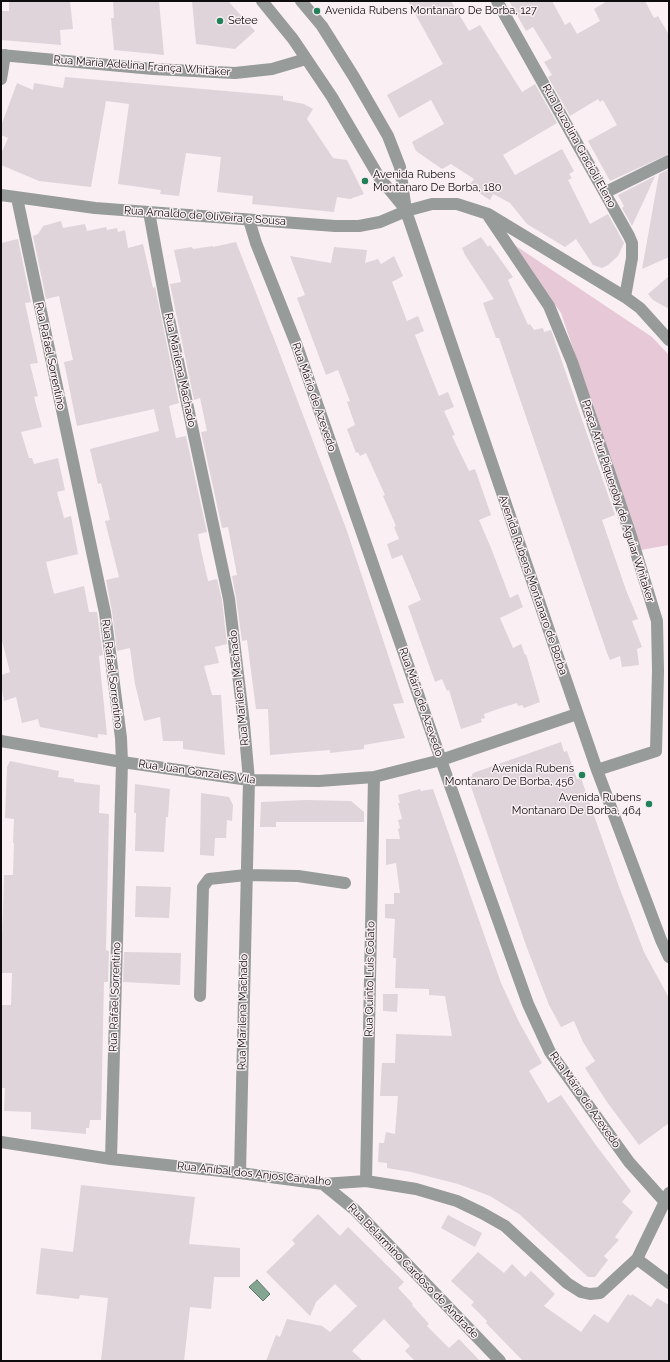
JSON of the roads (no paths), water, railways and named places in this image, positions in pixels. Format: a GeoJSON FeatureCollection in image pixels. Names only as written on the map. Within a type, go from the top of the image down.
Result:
{"type":"FeatureCollection","features":[{"type":"Feature","properties":{"kind":"street","name":"Avenida Rubens Montanaro de Borba"},"geometry":{"type":"LineString","coordinates":[[262,1],[293,39],[332,97],[379,177],[406,210]]}},
{"type":"Feature","properties":{"kind":"street","name":"Avenida Rubens Montanaro de Borba"},"geometry":{"type":"LineString","coordinates":[[301,1],[322,26],[354,77],[388,136],[400,167],[406,210],[577,714],[661,940],[669,957]]}},
{"type":"Feature","properties":{"kind":"street","name":"Rua Duzolina Gracioli Eleno"},"geometry":{"type":"LineString","coordinates":[[497,1],[606,192],[632,243],[632,258],[625,297]]}},
{"type":"Feature","properties":{"kind":"street","name":"Rua Maria Adelina França Whitaker"},"geometry":{"type":"LineString","coordinates":[[3,55],[153,69],[234,73],[272,69],[306,59]]}},
{"type":"Feature","properties":{"kind":"street"},"geometry":{"type":"LineString","coordinates":[[1,79],[3,55]]}},
{"type":"Feature","properties":{"kind":"street"},"geometry":{"type":"LineString","coordinates":[[606,192],[669,161]]}},
{"type":"Feature","properties":{"kind":"street","name":"Rua Arnaldo de Oliveira e Sousa"},"geometry":{"type":"LineString","coordinates":[[1,195],[95,208],[335,226],[359,226],[380,222],[406,210],[432,204],[457,204],[488,214],[625,297],[640,308],[669,340]]}},
{"type":"Feature","properties":{"kind":"street","name":"Rua Rafael Sorrentino"},"geometry":{"type":"LineString","coordinates":[[17,198],[104,613],[116,700],[122,762],[111,1159]]}},
{"type":"Feature","properties":{"kind":"street","name":"Rua Marilena Machado"},"geometry":{"type":"LineString","coordinates":[[149,212],[166,305],[229,599],[249,780],[240,1173]]}},
{"type":"Feature","properties":{"kind":"street","name":"Praça Artur Piqueroby de Aguiar Whitaker"},"geometry":{"type":"LineString","coordinates":[[488,214],[548,306],[564,342],[631,536],[657,621],[658,671],[656,751],[597,770]]}},
{"type":"Feature","properties":{"kind":"street","name":"Rua Mário de Azevedo"},"geometry":{"type":"LineString","coordinates":[[249,220],[256,243],[300,354],[528,1004],[550,1052],[629,1162],[666,1197]]}},
{"type":"Feature","properties":{"kind":"street","name":"Rua Juan Gonzales Vila"},"geometry":{"type":"LineString","coordinates":[[1,741],[122,762],[249,780],[319,781],[374,777],[442,760],[577,714]]}},
{"type":"Feature","properties":{"kind":"street","name":"Rua Quinto Luis Colato"},"geometry":{"type":"LineString","coordinates":[[366,1181],[374,777]]}},
{"type":"Feature","properties":{"kind":"street"},"geometry":{"type":"LineString","coordinates":[[200,996],[203,887],[210,879],[246,875],[298,876],[345,883]]}},
{"type":"Feature","properties":{"kind":"street","name":"Rua Aníbal dos Anjos Carvalho"},"geometry":{"type":"LineString","coordinates":[[1,1142],[111,1159],[240,1173],[323,1184],[366,1181],[416,1189],[457,1201],[505,1226],[567,1284],[581,1292],[590,1294],[600,1293],[637,1259]]}},
{"type":"Feature","properties":{"kind":"street","name":"Rua Belarmino Cardoso de Andrade"},"geometry":{"type":"LineString","coordinates":[[323,1184],[355,1210],[500,1361]]}},
{"type":"Feature","properties":{"kind":"street"},"geometry":{"type":"LineString","coordinates":[[666,1197],[637,1259],[669,1283]]}},
{"type":"Feature","properties":{"kind":"place","name":"Avenida Rubens Montanaro De Borba, 127"},"geometry":{"type":"Point","coordinates":[317,11]}},
{"type":"Feature","properties":{"kind":"place","name":"Setee"},"geometry":{"type":"Point","coordinates":[220,21]}},
{"type":"Feature","properties":{"kind":"place","name":"Avenida Rubens Montanaro De Borba, 180"},"geometry":{"type":"Point","coordinates":[365,181]}},
{"type":"Feature","properties":{"kind":"place","name":"Avenida Rubens Montanaro De Borba, 456"},"geometry":{"type":"Point","coordinates":[582,775]}},
{"type":"Feature","properties":{"kind":"place","name":"Avenida Rubens Montanaro De Borba, 464"},"geometry":{"type":"Point","coordinates":[649,804]}}]}
